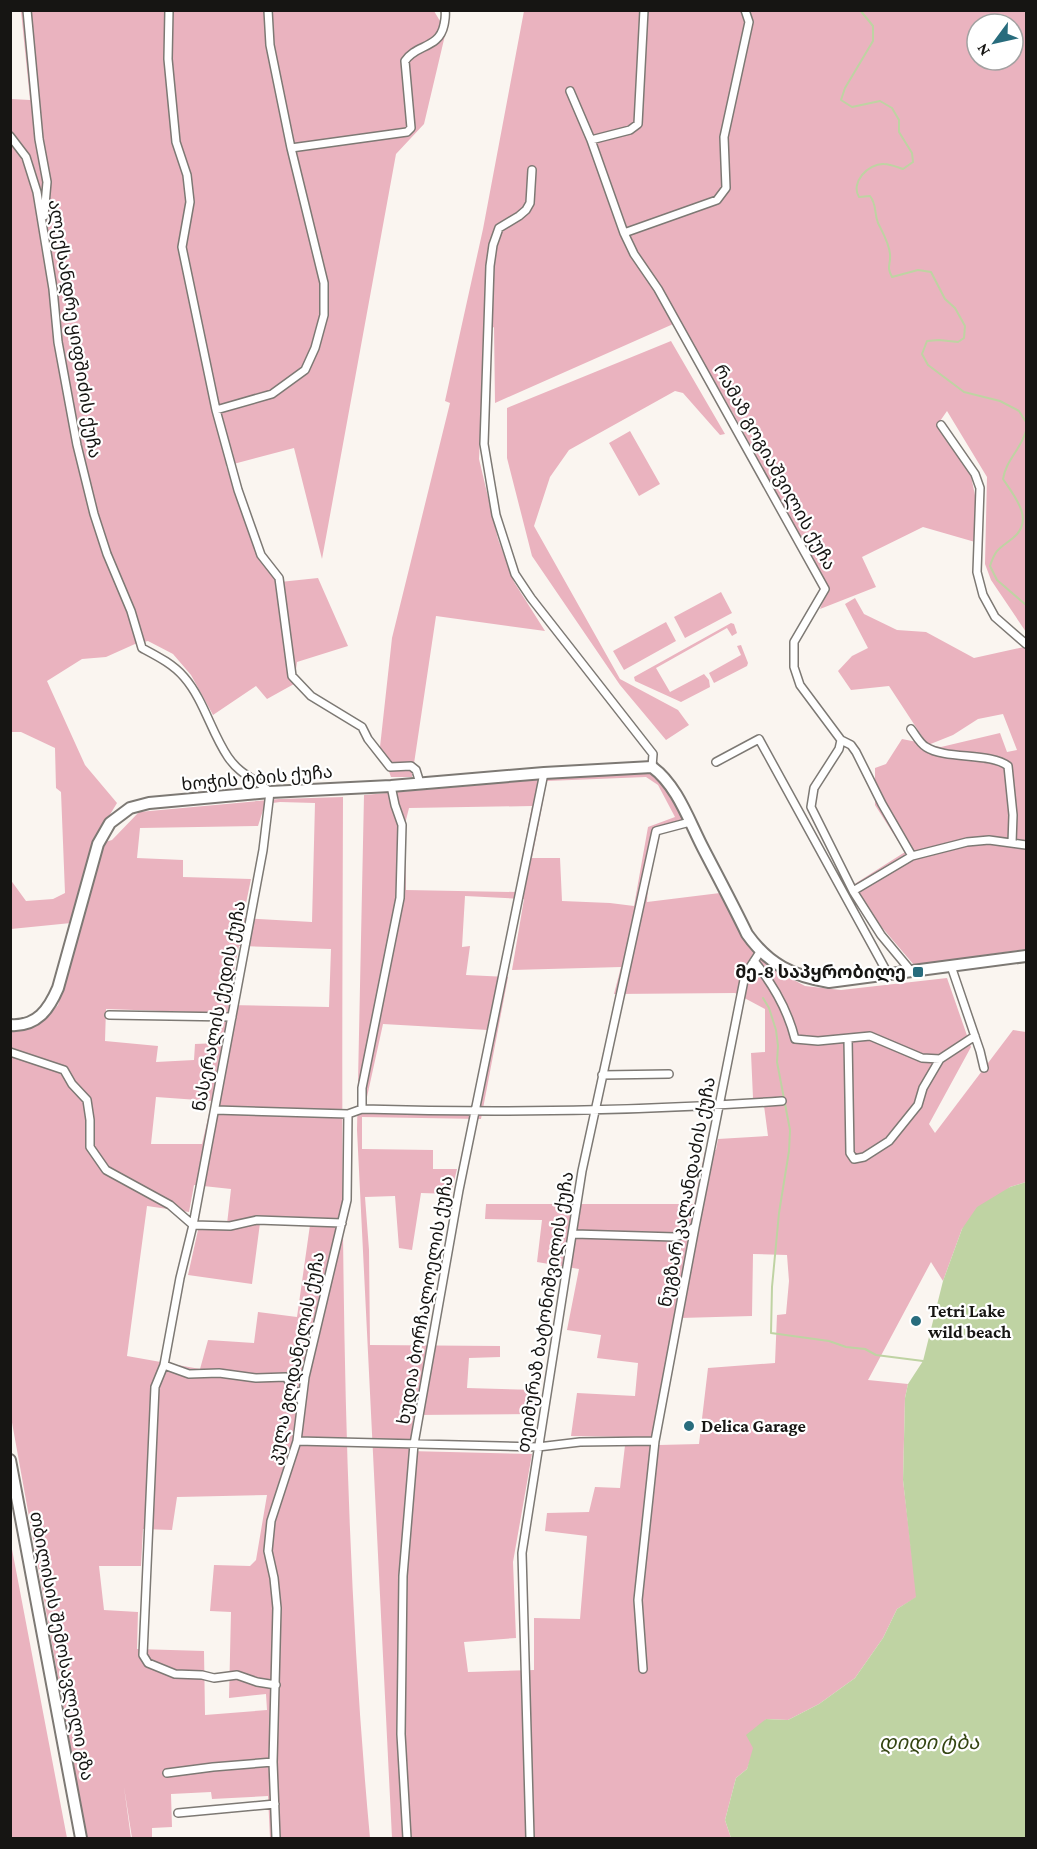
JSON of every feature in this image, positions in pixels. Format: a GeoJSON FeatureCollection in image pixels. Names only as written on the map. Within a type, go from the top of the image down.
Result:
{"type":"FeatureCollection","features":[{"type":"Feature","properties":{"kind":"main road","name":"ხოჭის ტბის ქუჩა"},"geometry":{"type":"LineString","coordinates":[[10,1025],[17,1026],[35,1020],[51,1006],[98,844],[110,823],[130,808],[149,803],[270,792],[391,786],[544,773],[652,767]]}},
{"type":"Feature","properties":{"kind":"main road"},"geometry":{"type":"LineString","coordinates":[[652,767],[666,780],[690,822],[757,956],[803,977],[830,982],[1026,956]]}},
{"type":"Feature","properties":{"kind":"main road","name":"თბილისის შემოსავლელი გზა"},"geometry":{"type":"LineString","coordinates":[[10,1460],[81,1839]]}},
{"type":"Feature","properties":{"kind":"street"},"geometry":{"type":"LineString","coordinates":[[27,10],[39,139],[47,182],[43,228]]}},
{"type":"Feature","properties":{"kind":"street"},"geometry":{"type":"LineString","coordinates":[[169,10],[168,59],[176,142],[187,175],[190,202],[182,247],[216,410],[238,490],[261,555],[279,578],[292,676],[311,696],[362,727],[368,739],[390,767],[411,766],[416,770],[420,783]]}},
{"type":"Feature","properties":{"kind":"street"},"geometry":{"type":"LineString","coordinates":[[216,410],[273,394],[305,370],[315,348],[324,315],[324,283],[291,148],[270,45],[268,10]]}},
{"type":"Feature","properties":{"kind":"street"},"geometry":{"type":"LineString","coordinates":[[591,140],[630,130],[638,124],[644,10]]}},
{"type":"Feature","properties":{"kind":"street"},"geometry":{"type":"LineString","coordinates":[[624,233],[717,200],[726,188],[724,137],[748,22],[745,10]]}},
{"type":"Feature","properties":{"kind":"street"},"geometry":{"type":"LineString","coordinates":[[291,148],[407,132],[411,128],[405,61],[407,57],[438,39],[443,31],[446,12]]}},
{"type":"Feature","properties":{"kind":"street","name":"რამაზ გოგიაშვილის ქუჩა"},"geometry":{"type":"LineString","coordinates":[[570,91],[634,254],[664,299],[825,589],[795,642],[794,667],[800,685],[841,740]]}},
{"type":"Feature","properties":{"kind":"street","name":"ალექსანდრე ყიფშიძის ქუჩა"},"geometry":{"type":"LineString","coordinates":[[10,136],[26,157],[31,172],[43,228],[58,342],[77,446],[94,514],[107,554],[131,611],[142,648],[164,660],[184,676],[228,757],[237,769],[270,792]]}},
{"type":"Feature","properties":{"kind":"street"},"geometry":{"type":"LineString","coordinates":[[532,170],[530,203],[526,210],[499,228],[495,236],[490,266],[484,444],[496,515],[515,574],[531,598],[653,754],[652,767]]}},
{"type":"Feature","properties":{"kind":"street"},"geometry":{"type":"LineString","coordinates":[[941,425],[975,474],[980,488],[977,572],[983,595],[995,617],[1026,644]]}},
{"type":"Feature","properties":{"kind":"street"},"geometry":{"type":"LineString","coordinates":[[911,729],[925,747],[1003,762],[1008,766],[1013,815],[1012,843]]}},
{"type":"Feature","properties":{"kind":"street"},"geometry":{"type":"LineString","coordinates":[[716,762],[759,739],[888,974]]}},
{"type":"Feature","properties":{"kind":"street"},"geometry":{"type":"LineString","coordinates":[[911,971],[881,935],[853,891],[811,807],[814,788],[839,749],[841,740],[856,752],[912,856]]}},
{"type":"Feature","properties":{"kind":"street","name":"ხუდია ბორჩალოელის ქუჩა"},"geometry":{"type":"LineString","coordinates":[[407,1839],[401,1734],[403,1576],[414,1444],[459,1190],[544,773]]}},
{"type":"Feature","properties":{"kind":"street"},"geometry":{"type":"LineString","coordinates":[[362,1109],[362,1088],[400,898],[402,825],[394,805],[391,786]]}},
{"type":"Feature","properties":{"kind":"street","name":"ნასერალის ქედის ქუჩა"},"geometry":{"type":"LineString","coordinates":[[270,792],[263,850],[193,1225],[180,1278],[164,1365],[155,1387],[143,1655],[148,1663],[175,1674],[214,1678],[237,1675],[257,1682],[276,1685]]}},
{"type":"Feature","properties":{"kind":"street","name":"თეიმურაზ ბატონიშვილის ქუჩა"},"geometry":{"type":"LineString","coordinates":[[530,1839],[522,1553],[538,1447],[574,1234],[582,1171],[656,831],[690,822]]}},
{"type":"Feature","properties":{"kind":"street"},"geometry":{"type":"LineString","coordinates":[[853,891],[912,856],[967,842],[989,840],[1026,845]]}},
{"type":"Feature","properties":{"kind":"street"},"geometry":{"type":"LineString","coordinates":[[757,956],[792,1026],[795,1039],[818,1041],[870,1036],[922,1058],[940,1059]]}},
{"type":"Feature","properties":{"kind":"street","name":"ნუგზარ კალანდაძის ქუჩა"},"geometry":{"type":"LineString","coordinates":[[643,1669],[638,1600],[655,1441],[694,1227],[745,975],[757,956]]}},
{"type":"Feature","properties":{"kind":"street"},"geometry":{"type":"LineString","coordinates":[[951,966],[984,1068]]}},
{"type":"Feature","properties":{"kind":"street"},"geometry":{"type":"LineString","coordinates":[[109,1016],[232,1017]]}},
{"type":"Feature","properties":{"kind":"street"},"geometry":{"type":"LineString","coordinates":[[848,1039],[850,1153],[854,1159],[864,1157],[889,1141],[918,1105],[923,1088],[940,1059],[975,1036]]}},
{"type":"Feature","properties":{"kind":"street"},"geometry":{"type":"LineString","coordinates":[[10,1052],[64,1070],[72,1084],[87,1100],[90,1148],[106,1170],[170,1205],[193,1225],[230,1226],[257,1220],[342,1223]]}},
{"type":"Feature","properties":{"kind":"street"},"geometry":{"type":"LineString","coordinates":[[602,1075],[669,1074]]}},
{"type":"Feature","properties":{"kind":"street"},"geometry":{"type":"LineString","coordinates":[[215,1110],[348,1114],[362,1109],[476,1112],[782,1101]]}},
{"type":"Feature","properties":{"kind":"street","name":"კულა გლდანელის ქუჩა"},"geometry":{"type":"LineString","coordinates":[[276,1839],[273,1762],[277,1608],[268,1551],[272,1521],[297,1441],[305,1377],[347,1200],[348,1114]]}},
{"type":"Feature","properties":{"kind":"street"},"geometry":{"type":"LineString","coordinates":[[574,1234],[675,1237],[694,1227]]}},
{"type":"Feature","properties":{"kind":"street"},"geometry":{"type":"LineString","coordinates":[[164,1365],[189,1374],[219,1373],[256,1378],[286,1377],[301,1401]]}},
{"type":"Feature","properties":{"kind":"street"},"geometry":{"type":"LineString","coordinates":[[297,1441],[538,1447],[579,1442],[655,1441]]}},
{"type":"Feature","properties":{"kind":"street"},"geometry":{"type":"LineString","coordinates":[[167,1773],[273,1762]]}},
{"type":"Feature","properties":{"kind":"street"},"geometry":{"type":"LineString","coordinates":[[178,1813],[274,1804]]}},
{"type":"Feature","properties":{"kind":"shaded area"},"geometry":{"type":"Polygon","coordinates":[[[21,11],[434,11],[446,31],[424,124],[396,154],[322,559],[294,448],[226,466],[260,558],[280,582],[318,578],[348,646],[297,662],[294,684],[267,699],[256,686],[213,715],[191,675],[173,654],[148,641],[135,644],[106,657],[82,659],[47,681],[85,765],[117,803],[94,841],[71,923],[11,929],[10,879],[26,901],[53,899],[65,893],[61,792],[56,788],[55,748],[21,732],[11,732],[11,99],[30,100],[21,11]]]}},
{"type":"Feature","properties":{"kind":"shaded area"},"geometry":{"type":"Polygon","coordinates":[[[524,11],[1026,11],[1026,632],[991,580],[985,564],[987,477],[947,411],[938,424],[970,471],[977,505],[975,542],[923,527],[862,557],[876,587],[820,609],[828,588],[680,321],[495,403],[494,327],[485,332],[479,459],[498,539],[514,582],[545,631],[436,616],[412,777],[391,777],[380,747],[392,638],[450,403],[445,401],[483,229],[524,11]],[[592,130],[583,131],[604,185],[608,181],[592,130]]]}},
{"type":"Feature","properties":{"kind":"shaded area"},"geometry":{"type":"Polygon","coordinates":[[[671,341],[725,434],[720,435],[683,393],[675,391],[569,450],[550,477],[534,526],[620,679],[678,710],[689,725],[666,740],[620,685],[532,556],[507,458],[507,408],[671,341]]]}},
{"type":"Feature","properties":{"kind":"shaded area"},"geometry":{"type":"Polygon","coordinates":[[[630,431],[660,484],[639,496],[609,443],[630,431]]]}},
{"type":"Feature","properties":{"kind":"shaded area"},"geometry":{"type":"Polygon","coordinates":[[[721,592],[732,613],[685,638],[674,617],[721,592]]]}},
{"type":"Feature","properties":{"kind":"shaded area"},"geometry":{"type":"Polygon","coordinates":[[[855,598],[864,614],[897,630],[926,632],[974,658],[1024,647],[1026,650],[1026,949],[914,965],[873,917],[853,885],[905,852],[875,805],[875,768],[886,764],[902,739],[927,744],[889,686],[851,690],[838,671],[852,656],[868,648],[845,604],[855,598]],[[1003,714],[978,719],[953,735],[928,745],[941,747],[1000,733],[1007,752],[1017,750],[1003,714]]]}},
{"type":"Feature","properties":{"kind":"shaded area"},"geometry":{"type":"Polygon","coordinates":[[[666,622],[676,641],[624,670],[613,651],[666,622]]]}},
{"type":"Feature","properties":{"kind":"shaded area"},"geometry":{"type":"Polygon","coordinates":[[[731,623],[734,624],[737,633],[732,636],[727,628],[656,668],[670,692],[704,674],[709,680],[710,687],[681,702],[635,681],[634,677],[731,623]]]}},
{"type":"Feature","properties":{"kind":"shaded area"},"geometry":{"type":"Polygon","coordinates":[[[741,645],[747,666],[714,683],[709,673],[741,655],[737,646],[741,645]]]}},
{"type":"Feature","properties":{"kind":"shaded area"},"geometry":{"type":"Polygon","coordinates":[[[651,770],[660,778],[683,821],[652,829],[647,902],[720,893],[749,946],[768,966],[805,986],[841,990],[947,978],[971,1047],[929,1124],[935,1133],[1013,1030],[1026,1032],[1026,1182],[1010,1187],[962,1229],[943,1281],[931,1262],[868,1380],[908,1384],[905,1398],[903,1480],[917,1597],[897,1609],[883,1638],[855,1678],[819,1704],[788,1720],[766,1719],[747,1769],[736,1778],[725,1820],[731,1838],[392,1838],[357,1130],[364,795],[651,770]],[[646,777],[547,781],[532,858],[560,858],[562,901],[634,906],[648,827],[675,817],[658,785],[646,777]],[[532,806],[409,808],[405,824],[406,890],[516,892],[532,806]],[[465,896],[462,947],[470,946],[466,975],[508,977],[481,1119],[362,1117],[362,1149],[433,1150],[433,1169],[457,1169],[451,1194],[421,1193],[412,1250],[399,1248],[395,1196],[365,1197],[369,1250],[370,1345],[500,1346],[500,1357],[469,1358],[467,1388],[538,1390],[535,1414],[414,1415],[409,1451],[532,1454],[513,1562],[516,1638],[464,1642],[468,1672],[534,1670],[534,1618],[580,1619],[587,1536],[545,1531],[547,1513],[589,1512],[595,1487],[620,1488],[626,1437],[571,1436],[577,1393],[635,1396],[638,1363],[597,1358],[601,1335],[567,1330],[579,1269],[537,1262],[542,1220],[485,1219],[486,1204],[694,1204],[705,1151],[716,1150],[718,1139],[768,1136],[763,1098],[753,1098],[751,1053],[765,1052],[765,1009],[735,993],[614,994],[621,967],[512,970],[524,899],[465,896]],[[383,1024],[365,1106],[473,1109],[488,1030],[383,1024]],[[712,1159],[651,1452],[634,1595],[641,1597],[659,1445],[699,1444],[708,1368],[775,1363],[777,1315],[786,1314],[789,1281],[787,1255],[753,1254],[752,1316],[680,1318],[712,1159]]]}},
{"type":"Feature","properties":{"kind":"shaded area"},"geometry":{"type":"Polygon","coordinates":[[[343,797],[342,1058],[347,1449],[352,1579],[370,1838],[270,1838],[268,1796],[212,1799],[211,1792],[171,1794],[172,1827],[152,1828],[152,1838],[132,1838],[124,1787],[131,1838],[87,1838],[11,1417],[10,1032],[37,1023],[58,1005],[105,842],[112,840],[139,812],[279,799],[343,797]],[[315,803],[265,804],[258,826],[140,828],[137,858],[183,860],[183,877],[251,879],[243,918],[312,922],[315,803]],[[239,946],[227,1005],[329,1007],[331,949],[239,946]],[[106,1009],[105,1041],[158,1046],[156,1062],[194,1060],[195,1044],[218,1043],[219,1013],[106,1009]],[[156,1097],[151,1144],[202,1144],[212,1101],[156,1097]],[[194,1185],[189,1212],[147,1206],[127,1356],[200,1369],[208,1340],[254,1343],[258,1312],[297,1317],[310,1225],[260,1223],[252,1284],[188,1275],[200,1221],[227,1224],[231,1189],[194,1185]],[[267,1495],[177,1497],[172,1530],[143,1529],[141,1566],[99,1566],[104,1610],[138,1612],[137,1649],[204,1651],[205,1715],[267,1710],[266,1694],[229,1698],[231,1612],[210,1611],[214,1565],[250,1566],[256,1560],[267,1495]]]}},
{"type":"Feature","properties":{"kind":"shaded area"},"geometry":{"type":"Polygon","coordinates":[[[11,1544],[67,1838],[11,1838],[11,1544]]]}},
{"type":"Feature","properties":{"kind":"water","name":"დიდი ტბა"},"geometry":{"type":"Polygon","coordinates":[[[1026,1182],[1026,1838],[731,1838],[725,1820],[736,1778],[747,1769],[753,1748],[746,1735],[766,1719],[788,1720],[819,1704],[855,1678],[883,1638],[897,1609],[916,1597],[903,1480],[905,1398],[908,1384],[923,1361],[943,1281],[962,1229],[977,1207],[1010,1187],[1026,1182]]]}},
{"type":"Feature","properties":{"kind":"waterway"},"geometry":{"type":"LineString","coordinates":[[860,10],[873,26],[873,41],[845,88],[841,100],[852,107],[880,101],[892,108],[899,120],[899,132],[912,153],[913,162],[903,169],[886,164],[872,167],[862,175],[857,192],[859,197],[870,196],[874,203],[878,223],[889,250],[889,268],[892,277],[918,270],[931,272],[945,299],[955,308],[965,326],[964,338],[958,342],[927,341],[922,354],[928,365],[964,392],[1000,401],[1019,411],[1026,422]]}},
{"type":"Feature","properties":{"kind":"waterway"},"geometry":{"type":"LineString","coordinates":[[1026,431],[1007,466],[1003,479],[1021,508],[1022,524],[1013,538],[996,552],[990,566],[997,580],[1026,605]]}},
{"type":"Feature","properties":{"kind":"waterway"},"geometry":{"type":"LineString","coordinates":[[763,998],[776,1030],[777,1062],[790,1130],[772,1287],[771,1333],[829,1341],[846,1347],[865,1349],[876,1355],[923,1361]]}},
{"type":"Feature","properties":{"kind":"place","name":"მე-8 საპყრობილე"},"geometry":{"type":"Point","coordinates":[918,972]}},
{"type":"Feature","properties":{"kind":"place","name":"Tetri Lake wild beach"},"geometry":{"type":"Point","coordinates":[916,1321]}},
{"type":"Feature","properties":{"kind":"place","name":"Delica Garage"},"geometry":{"type":"Point","coordinates":[689,1426]}}]}
